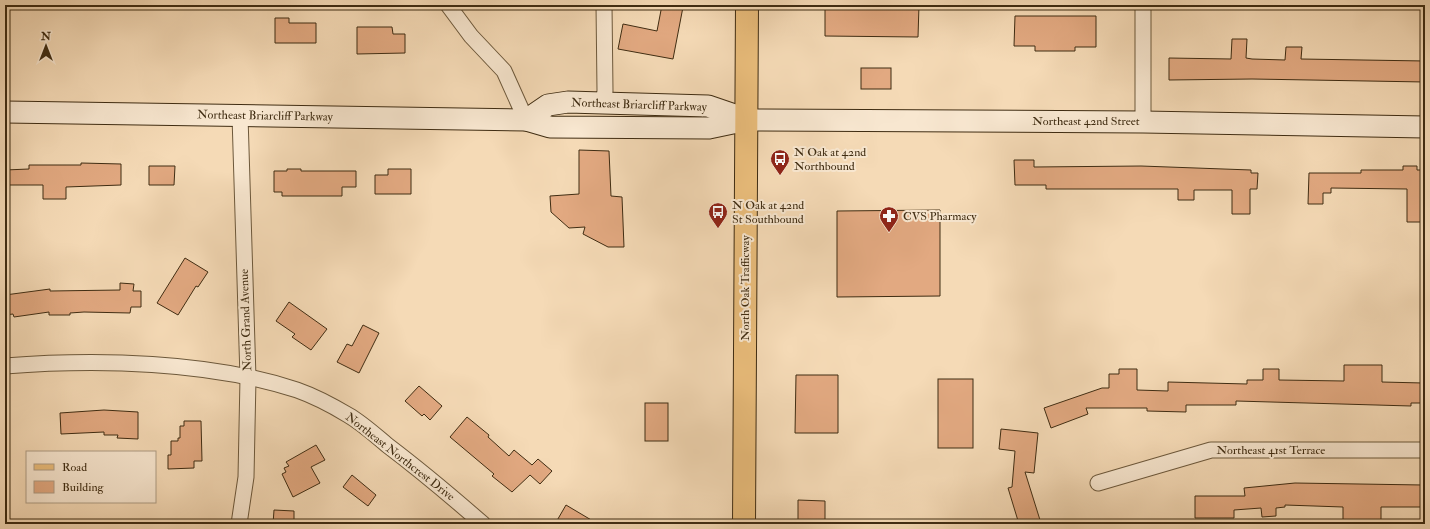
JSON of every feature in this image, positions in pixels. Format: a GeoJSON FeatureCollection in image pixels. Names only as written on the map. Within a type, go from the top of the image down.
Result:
{"type":"FeatureCollection","features":[{"type":"Feature","properties":{"kind":"main road","name":"North Oak Trafficway"},"geometry":{"type":"LineString","coordinates":[[744,524],[747,5]]}},
{"type":"Feature","properties":{"kind":"main road","name":"Northeast Briarcliff Parkway"},"geometry":{"type":"LineString","coordinates":[[526,120],[548,105],[568,102],[708,106],[747,120]]}},
{"type":"Feature","properties":{"kind":"main road","name":"Northeast Briarcliff Parkway"},"geometry":{"type":"LineString","coordinates":[[5,112],[526,120],[550,127],[709,128],[747,120]]}},
{"type":"Feature","properties":{"kind":"main road","name":"Northeast 42nd Street"},"geometry":{"type":"LineString","coordinates":[[747,120],[1143,122],[1425,127]]}},
{"type":"Feature","properties":{"kind":"street"},"geometry":{"type":"LineString","coordinates":[[448,5],[470,36],[504,71],[526,120]]}},
{"type":"Feature","properties":{"kind":"street"},"geometry":{"type":"LineString","coordinates":[[603,103],[605,91],[604,5]]}},
{"type":"Feature","properties":{"kind":"street"},"geometry":{"type":"LineString","coordinates":[[1143,5],[1143,122]]}},
{"type":"Feature","properties":{"kind":"street","name":"North Grand Avenue"},"geometry":{"type":"LineString","coordinates":[[239,524],[246,477],[248,378],[240,116]]}},
{"type":"Feature","properties":{"kind":"street","name":"Northeast Northcrest Drive"},"geometry":{"type":"LineString","coordinates":[[5,366],[44,363],[122,363],[196,369],[248,378],[298,390],[349,416],[435,482],[483,524]]}},
{"type":"Feature","properties":{"kind":"street","name":"Northeast 41st Terrace"},"geometry":{"type":"LineString","coordinates":[[1098,484],[1212,450],[1425,450]]}},
{"type":"Feature","properties":{"kind":"building"},"geometry":{"type":"Polygon","coordinates":[[[662,5],[683,7],[673,59],[618,49],[623,24],[657,31],[662,5]]]}},
{"type":"Feature","properties":{"kind":"building"},"geometry":{"type":"Polygon","coordinates":[[[825,5],[919,5],[918,37],[825,36],[825,5]]]}},
{"type":"Feature","properties":{"kind":"building"},"geometry":{"type":"Polygon","coordinates":[[[1015,16],[1096,16],[1096,47],[1075,47],[1075,51],[1035,51],[1035,46],[1014,46],[1015,16]]]}},
{"type":"Feature","properties":{"kind":"building"},"geometry":{"type":"Polygon","coordinates":[[[275,18],[289,18],[289,23],[316,23],[316,43],[275,43],[275,18]]]}},
{"type":"Feature","properties":{"kind":"building"},"geometry":{"type":"Polygon","coordinates":[[[357,27],[392,27],[393,34],[405,34],[405,53],[357,54],[357,27]]]}},
{"type":"Feature","properties":{"kind":"building"},"geometry":{"type":"Polygon","coordinates":[[[1232,39],[1247,39],[1246,58],[1252,59],[1285,60],[1286,47],[1302,47],[1301,59],[1425,61],[1425,82],[1252,79],[1169,80],[1169,58],[1231,59],[1232,39]]]}},
{"type":"Feature","properties":{"kind":"building"},"geometry":{"type":"Polygon","coordinates":[[[861,68],[891,68],[891,89],[861,89],[861,68]]]}},
{"type":"Feature","properties":{"kind":"building"},"geometry":{"type":"Polygon","coordinates":[[[579,150],[609,151],[611,196],[622,197],[624,247],[608,247],[583,234],[585,227],[569,228],[551,212],[550,196],[579,194],[579,150]]]}},
{"type":"Feature","properties":{"kind":"building"},"geometry":{"type":"Polygon","coordinates":[[[1014,160],[1034,160],[1034,167],[1141,166],[1251,170],[1251,173],[1258,173],[1257,189],[1250,189],[1250,214],[1232,214],[1232,190],[1194,190],[1194,200],[1178,200],[1178,189],[1046,189],[1046,185],[1015,185],[1014,160]]]}},
{"type":"Feature","properties":{"kind":"building"},"geometry":{"type":"Polygon","coordinates":[[[81,163],[121,164],[121,185],[66,187],[66,199],[43,199],[43,185],[5,185],[5,170],[29,169],[29,165],[81,165],[81,163]]]}},
{"type":"Feature","properties":{"kind":"building"},"geometry":{"type":"Polygon","coordinates":[[[149,166],[175,166],[174,185],[149,185],[149,166]]]}},
{"type":"Feature","properties":{"kind":"building"},"geometry":{"type":"Polygon","coordinates":[[[1403,166],[1417,166],[1417,170],[1425,170],[1425,222],[1407,222],[1407,189],[1331,188],[1331,193],[1323,193],[1323,204],[1308,204],[1309,173],[1361,173],[1361,170],[1403,170],[1403,166]]]}},
{"type":"Feature","properties":{"kind":"building"},"geometry":{"type":"Polygon","coordinates":[[[287,169],[301,169],[301,171],[356,171],[356,187],[342,187],[342,196],[282,196],[282,192],[274,192],[274,171],[287,171],[287,169]]]}},
{"type":"Feature","properties":{"kind":"building"},"geometry":{"type":"Polygon","coordinates":[[[388,169],[411,169],[411,194],[375,194],[375,175],[388,175],[388,169]]]}},
{"type":"Feature","properties":{"kind":"building","name":"CVS Pharmacy"},"geometry":{"type":"Polygon","coordinates":[[[940,210],[940,296],[837,297],[837,211],[940,210]]]}},
{"type":"Feature","properties":{"kind":"building"},"geometry":{"type":"Polygon","coordinates":[[[185,258],[208,272],[198,287],[196,286],[178,315],[157,303],[185,258]]]}},
{"type":"Feature","properties":{"kind":"building"},"geometry":{"type":"Polygon","coordinates":[[[120,283],[134,284],[133,291],[141,291],[141,307],[131,307],[130,313],[84,312],[70,313],[70,315],[49,315],[49,312],[14,317],[13,314],[5,315],[5,295],[50,289],[50,291],[120,290],[120,283]]]}},
{"type":"Feature","properties":{"kind":"building"},"geometry":{"type":"Polygon","coordinates":[[[289,302],[327,329],[311,350],[292,337],[295,334],[276,321],[289,302]]]}},
{"type":"Feature","properties":{"kind":"building"},"geometry":{"type":"Polygon","coordinates":[[[363,325],[379,333],[359,373],[337,362],[347,344],[352,346],[363,325]]]}},
{"type":"Feature","properties":{"kind":"building"},"geometry":{"type":"Polygon","coordinates":[[[1344,365],[1382,365],[1382,382],[1423,383],[1423,403],[1411,403],[1411,406],[1236,401],[1236,405],[1186,405],[1186,412],[1147,411],[1147,408],[1086,408],[1088,414],[1051,428],[1044,408],[1102,388],[1109,388],[1109,374],[1119,374],[1119,369],[1137,369],[1137,390],[1168,391],[1168,382],[1247,384],[1247,380],[1263,380],[1263,369],[1279,369],[1279,380],[1344,381],[1344,365]]]}},
{"type":"Feature","properties":{"kind":"building"},"geometry":{"type":"Polygon","coordinates":[[[796,375],[838,375],[838,433],[795,433],[796,375]]]}},
{"type":"Feature","properties":{"kind":"building"},"geometry":{"type":"Polygon","coordinates":[[[938,379],[973,379],[973,448],[938,448],[938,379]]]}},
{"type":"Feature","properties":{"kind":"building"},"geometry":{"type":"Polygon","coordinates":[[[419,386],[442,406],[430,420],[424,414],[422,416],[405,401],[419,386]]]}},
{"type":"Feature","properties":{"kind":"building"},"geometry":{"type":"Polygon","coordinates":[[[645,403],[668,403],[668,441],[645,441],[645,403]]]}},
{"type":"Feature","properties":{"kind":"building"},"geometry":{"type":"Polygon","coordinates":[[[104,410],[138,412],[138,439],[117,438],[118,435],[104,435],[104,432],[61,434],[60,413],[104,410]]]}},
{"type":"Feature","properties":{"kind":"building"},"geometry":{"type":"Polygon","coordinates":[[[467,417],[489,435],[488,437],[509,456],[514,450],[532,465],[538,459],[552,471],[540,484],[530,475],[512,492],[492,476],[494,474],[450,437],[467,417]]]}},
{"type":"Feature","properties":{"kind":"building"},"geometry":{"type":"Polygon","coordinates":[[[184,421],[201,421],[202,461],[194,461],[194,468],[168,469],[168,455],[171,455],[171,441],[178,441],[178,438],[180,438],[180,426],[184,426],[184,421]]]}},
{"type":"Feature","properties":{"kind":"building"},"geometry":{"type":"Polygon","coordinates":[[[1001,429],[1038,433],[1034,473],[1025,472],[1040,520],[1027,524],[1019,524],[1008,488],[1012,487],[1015,451],[999,449],[1001,429]]]}},
{"type":"Feature","properties":{"kind":"building"},"geometry":{"type":"Polygon","coordinates":[[[316,445],[325,460],[311,467],[320,483],[293,497],[282,474],[286,472],[284,468],[289,466],[286,462],[316,445]]]}},
{"type":"Feature","properties":{"kind":"building"},"geometry":{"type":"Polygon","coordinates":[[[352,475],[376,495],[368,506],[343,487],[352,475]]]}},
{"type":"Feature","properties":{"kind":"building"},"geometry":{"type":"Polygon","coordinates":[[[1295,483],[1423,485],[1423,507],[1381,507],[1381,524],[1343,524],[1343,507],[1285,505],[1285,507],[1276,508],[1276,516],[1262,517],[1261,508],[1234,510],[1234,518],[1195,518],[1195,496],[1245,496],[1244,488],[1295,483]]]}},
{"type":"Feature","properties":{"kind":"building"},"geometry":{"type":"Polygon","coordinates":[[[798,500],[825,501],[825,521],[817,521],[817,524],[798,524],[798,500]]]}},
{"type":"Feature","properties":{"kind":"building"},"geometry":{"type":"Polygon","coordinates":[[[566,505],[598,524],[555,524],[566,505]]]}},
{"type":"Feature","properties":{"kind":"building"},"geometry":{"type":"Polygon","coordinates":[[[274,510],[294,511],[294,524],[273,524],[274,510]]]}},
{"type":"Feature","properties":{"kind":"place","name":"N Oak at 42nd Northbound"},"geometry":{"type":"Point","coordinates":[780,176]}},
{"type":"Feature","properties":{"kind":"place","name":"N Oak at 42nd St Southbound"},"geometry":{"type":"Point","coordinates":[718,229]}},
{"type":"Feature","properties":{"kind":"place","name":"CVS Pharmacy"},"geometry":{"type":"Point","coordinates":[889,233]}}]}
